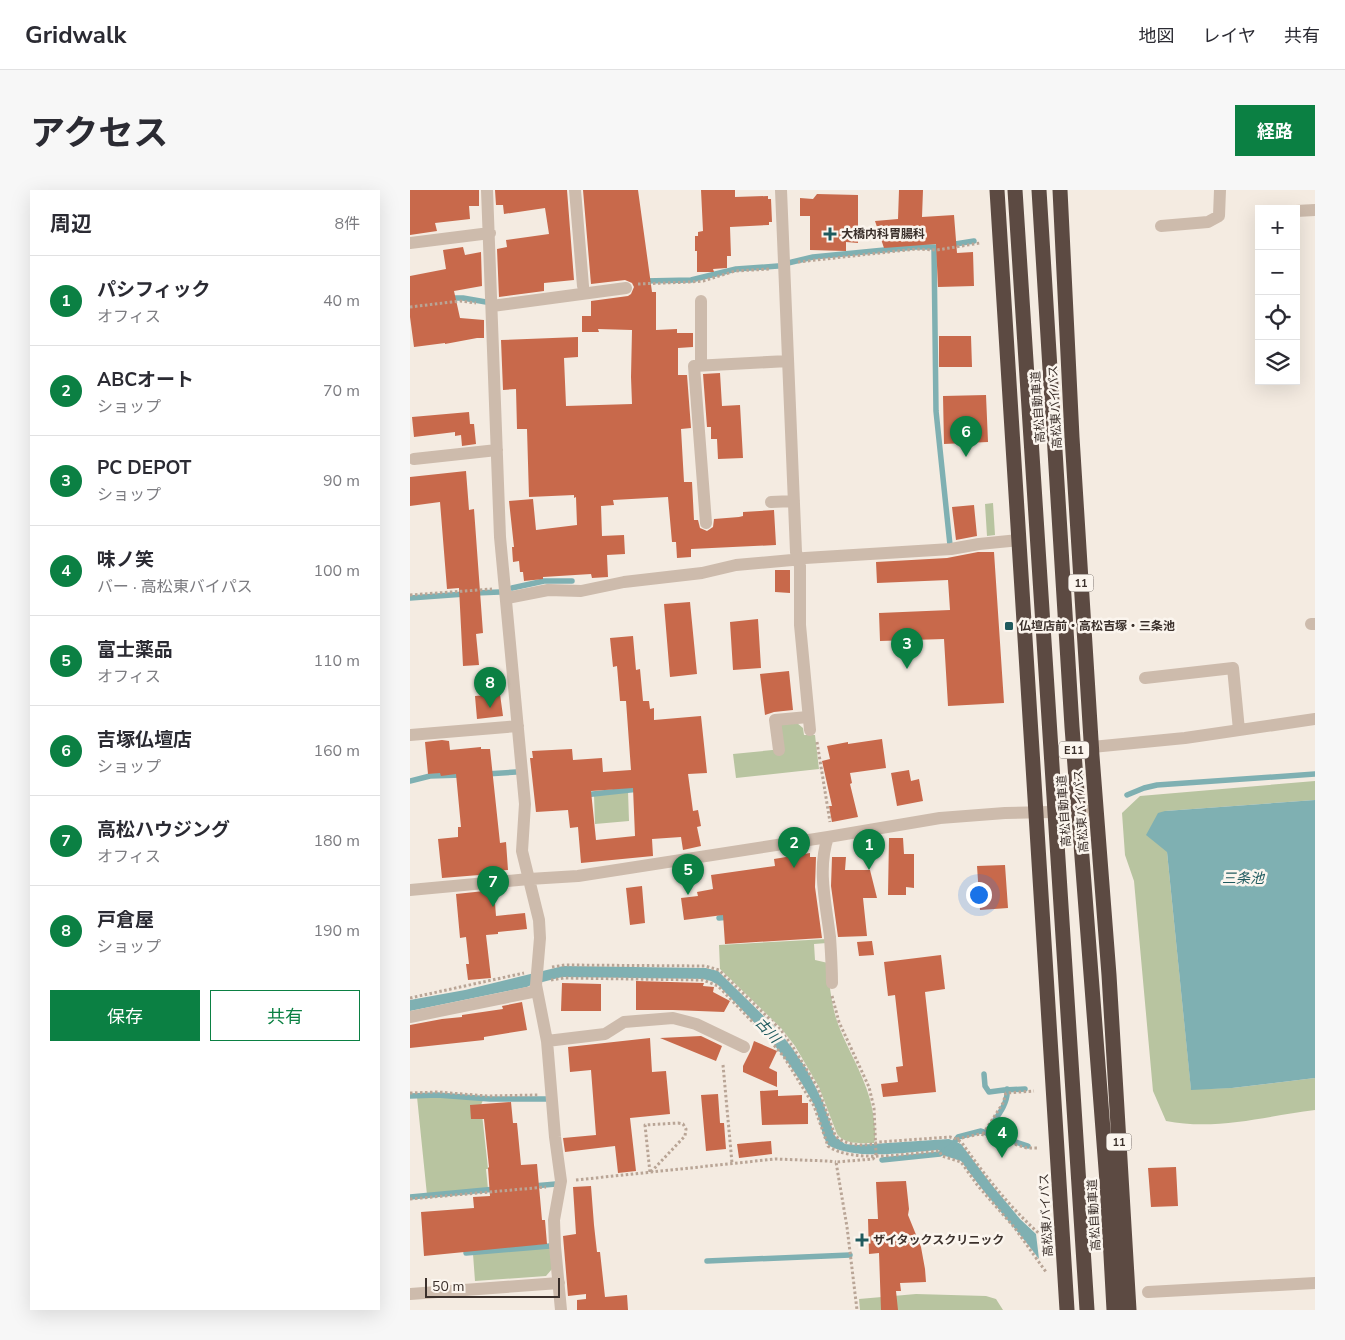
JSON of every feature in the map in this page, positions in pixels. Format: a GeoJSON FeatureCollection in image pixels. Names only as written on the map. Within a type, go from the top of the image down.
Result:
{"type":"FeatureCollection","features":[{"type":"Feature","properties":{"kind":"highway","name":"高松東バイパス"},"geometry":{"type":"LineString","coordinates":[[998,190],[1067,1310]]}},
{"type":"Feature","properties":{"kind":"highway","name":"高松自動車道"},"geometry":{"type":"LineString","coordinates":[[1015,190],[1087,1310]]}},
{"type":"Feature","properties":{"kind":"highway","name":"高松自動車道"},"geometry":{"type":"LineString","coordinates":[[1039,190],[1072,727],[1107,1182],[1114,1310]]}},
{"type":"Feature","properties":{"kind":"highway","name":"高松東バイパス"},"geometry":{"type":"LineString","coordinates":[[1060,190],[1072,437],[1096,811],[1109,975],[1128,1310]]}},
{"type":"Feature","properties":{"kind":"highway"},"geometry":{"type":"LineString","coordinates":[[1046,975],[1065,1028],[1083,1310]]}},
{"type":"Feature","properties":{"kind":"highway"},"geometry":{"type":"LineString","coordinates":[[1109,975],[1099,1025],[1118,1310]]}},
{"type":"Feature","properties":{"kind":"street"},"geometry":{"type":"LineString","coordinates":[[487,190],[500,537],[525,804],[522,851],[539,920],[540,938],[537,988],[547,1041],[554,1137],[561,1181],[554,1220],[561,1310]]}},
{"type":"Feature","properties":{"kind":"street"},"geometry":{"type":"LineString","coordinates":[[575,190],[583,286]]}},
{"type":"Feature","properties":{"kind":"street"},"geometry":{"type":"LineString","coordinates":[[781,190],[796,552],[800,566],[800,625],[810,730]]}},
{"type":"Feature","properties":{"kind":"street"},"geometry":{"type":"LineString","coordinates":[[1160,226],[1208,222],[1219,216],[1220,190]]}},
{"type":"Feature","properties":{"kind":"street"},"geometry":{"type":"LineString","coordinates":[[1300,212],[1315,210]]}},
{"type":"Feature","properties":{"kind":"street"},"geometry":{"type":"LineString","coordinates":[[410,244],[490,233]]}},
{"type":"Feature","properties":{"kind":"street"},"geometry":{"type":"LineString","coordinates":[[492,306],[626,288]]}},
{"type":"Feature","properties":{"kind":"street"},"geometry":{"type":"LineString","coordinates":[[701,301],[701,365]]}},
{"type":"Feature","properties":{"kind":"street"},"geometry":{"type":"LineString","coordinates":[[706,523],[694,366],[788,361]]}},
{"type":"Feature","properties":{"kind":"street"},"geometry":{"type":"LineString","coordinates":[[414,459],[497,450]]}},
{"type":"Feature","properties":{"kind":"street"},"geometry":{"type":"LineString","coordinates":[[771,502],[794,501]]}},
{"type":"Feature","properties":{"kind":"street"},"geometry":{"type":"LineString","coordinates":[[506,593],[548,590],[582,591],[624,582],[736,566],[798,559],[951,549],[1019,540]]}},
{"type":"Feature","properties":{"kind":"street"},"geometry":{"type":"LineString","coordinates":[[1145,678],[1233,668],[1239,730]]}},
{"type":"Feature","properties":{"kind":"street"},"geometry":{"type":"LineString","coordinates":[[779,750],[775,720],[808,717]]}},
{"type":"Feature","properties":{"kind":"street"},"geometry":{"type":"LineString","coordinates":[[1092,747],[1315,719]]}},
{"type":"Feature","properties":{"kind":"street"},"geometry":{"type":"LineString","coordinates":[[410,735],[518,726]]}},
{"type":"Feature","properties":{"kind":"street"},"geometry":{"type":"LineString","coordinates":[[410,890],[578,876],[940,818],[1037,812],[1096,811]]}},
{"type":"Feature","properties":{"kind":"street"},"geometry":{"type":"LineString","coordinates":[[828,837],[822,864],[830,939],[832,983]]}},
{"type":"Feature","properties":{"kind":"street"},"geometry":{"type":"LineString","coordinates":[[410,1016],[537,988]]}},
{"type":"Feature","properties":{"kind":"street"},"geometry":{"type":"LineString","coordinates":[[547,1041],[605,1034],[624,1022],[673,1018],[696,1024],[744,1047]]}},
{"type":"Feature","properties":{"kind":"street"},"geometry":{"type":"LineString","coordinates":[[410,1294],[559,1283]]}},
{"type":"Feature","properties":{"kind":"street"},"geometry":{"type":"LineString","coordinates":[[1148,1292],[1315,1283]]}},
{"type":"Feature","properties":{"kind":"path"},"geometry":{"type":"LineString","coordinates":[[626,288],[632,284],[658,281],[703,281],[735,272],[784,267],[799,261],[813,259],[916,249],[937,250],[980,243]]}},
{"type":"Feature","properties":{"kind":"path"},"geometry":{"type":"LineString","coordinates":[[410,307],[460,301],[492,306]]}},
{"type":"Feature","properties":{"kind":"path"},"geometry":{"type":"LineString","coordinates":[[410,595],[506,593]]}},
{"type":"Feature","properties":{"kind":"path"},"geometry":{"type":"LineString","coordinates":[[810,730],[816,735],[831,828],[828,837]]}},
{"type":"Feature","properties":{"kind":"path"},"geometry":{"type":"LineString","coordinates":[[537,988],[564,978],[703,980],[718,986],[784,1057],[814,1106],[828,1146],[851,1155],[881,1156],[939,1151],[942,1156],[961,1162],[978,1186],[1014,1227],[1046,1272]]}},
{"type":"Feature","properties":{"kind":"path"},"geometry":{"type":"LineString","coordinates":[[410,1199],[553,1186],[561,1181],[732,1163],[789,1159],[836,1162],[873,1159],[876,1154],[876,1144],[874,1108],[871,1093],[839,1022],[831,988],[832,983]]}},
{"type":"Feature","properties":{"kind":"path"},"geometry":{"type":"LineString","coordinates":[[723,1065],[732,1163]]}},
{"type":"Feature","properties":{"kind":"path"},"geometry":{"type":"LineString","coordinates":[[983,1134],[1003,1104],[1006,1094],[1034,1091]]}},
{"type":"Feature","properties":{"kind":"path"},"geometry":{"type":"LineString","coordinates":[[410,1093],[438,1092],[499,1096],[551,1095]]}},
{"type":"Feature","properties":{"kind":"path"},"geometry":{"type":"LineString","coordinates":[[683,1124],[686,1129],[685,1136],[650,1173],[645,1125],[683,1124]]}},
{"type":"Feature","properties":{"kind":"path"},"geometry":{"type":"LineString","coordinates":[[957,1139],[983,1134],[1027,1148],[1037,1148]]}},
{"type":"Feature","properties":{"kind":"path"},"geometry":{"type":"LineString","coordinates":[[836,1162],[847,1227],[857,1310]]}},
{"type":"Feature","properties":{"kind":"green space"},"geometry":{"type":"Polygon","coordinates":[[[993,503],[995,535],[987,536],[985,504],[993,503]]]}},
{"type":"Feature","properties":{"kind":"green space"},"geometry":{"type":"Polygon","coordinates":[[[797,723],[803,728],[804,735],[815,735],[819,769],[736,778],[733,754],[783,749],[780,725],[797,723]]]}},
{"type":"Feature","properties":{"kind":"green space"},"geometry":{"type":"Polygon","coordinates":[[[1315,781],[1315,800],[1165,811],[1167,852],[1191,1089],[1232,1088],[1315,1078],[1315,1110],[1222,1123],[1185,1124],[1166,1121],[1153,1091],[1134,881],[1125,855],[1122,813],[1140,796],[1315,781]]]}},
{"type":"Feature","properties":{"kind":"green space"},"geometry":{"type":"Polygon","coordinates":[[[628,791],[629,821],[595,824],[594,795],[628,791]]]}},
{"type":"Feature","properties":{"kind":"green space"},"geometry":{"type":"Polygon","coordinates":[[[827,939],[827,943],[814,944],[815,960],[828,963],[831,994],[838,1024],[869,1095],[875,1132],[874,1143],[849,1142],[840,1138],[819,1087],[795,1046],[781,1028],[720,969],[719,945],[827,939]]]}},
{"type":"Feature","properties":{"kind":"green space"},"geometry":{"type":"Polygon","coordinates":[[[441,1096],[483,1100],[481,1105],[488,1169],[486,1169],[488,1189],[427,1195],[417,1097],[441,1096]]]}},
{"type":"Feature","properties":{"kind":"green space"},"geometry":{"type":"Polygon","coordinates":[[[550,1247],[552,1269],[546,1276],[475,1281],[473,1254],[550,1247]]]}},
{"type":"Feature","properties":{"kind":"green space"},"geometry":{"type":"Polygon","coordinates":[[[916,1294],[986,1296],[996,1299],[1003,1310],[860,1310],[859,1299],[916,1294]]]}},
{"type":"Feature","properties":{"kind":"water","name":"三条池"},"geometry":{"type":"Polygon","coordinates":[[[1315,800],[1315,1078],[1232,1088],[1191,1090],[1167,852],[1146,835],[1158,813],[1165,811],[1315,800]]]}},
{"type":"Feature","properties":{"kind":"water","name":"古川"},"geometry":{"type":"Polygon","coordinates":[[[563,966],[706,968],[718,971],[779,1031],[792,1048],[806,1068],[823,1102],[835,1136],[845,1144],[857,1145],[949,1139],[961,1144],[1020,1219],[1036,1234],[1039,1259],[961,1161],[942,1155],[939,1150],[898,1154],[867,1154],[839,1150],[828,1145],[814,1105],[794,1071],[771,1041],[718,985],[711,981],[703,979],[562,977],[527,987],[410,1011],[410,1000],[465,990],[563,966]]]}},
{"type":"Feature","properties":{"kind":"building"},"geometry":{"type":"Polygon","coordinates":[[[410,190],[479,190],[479,206],[469,206],[470,219],[435,223],[437,231],[410,235],[410,190]]]}},
{"type":"Feature","properties":{"kind":"building"},"geometry":{"type":"Polygon","coordinates":[[[495,190],[567,190],[574,280],[544,283],[544,291],[499,297],[497,249],[507,247],[506,240],[549,234],[545,208],[504,214],[503,205],[496,205],[495,190]]]}},
{"type":"Feature","properties":{"kind":"building"},"geometry":{"type":"Polygon","coordinates":[[[583,190],[638,190],[652,292],[656,292],[656,330],[677,329],[677,333],[693,333],[693,347],[678,348],[678,375],[687,375],[691,428],[681,429],[684,482],[692,482],[694,520],[698,520],[700,528],[707,531],[713,527],[714,519],[739,517],[743,516],[743,512],[774,510],[776,545],[691,549],[691,557],[677,558],[676,542],[672,542],[668,497],[613,500],[614,505],[601,506],[602,536],[624,535],[625,554],[607,555],[608,577],[592,578],[591,574],[543,577],[543,579],[524,581],[523,572],[520,572],[519,561],[513,562],[512,547],[514,547],[509,501],[533,499],[536,530],[577,525],[576,497],[574,498],[574,495],[529,497],[527,429],[517,429],[516,389],[503,390],[501,340],[578,337],[578,357],[564,358],[566,406],[632,404],[632,330],[598,329],[599,332],[582,332],[582,316],[591,316],[591,301],[628,296],[634,287],[632,283],[625,280],[591,284],[583,190]]]}},
{"type":"Feature","properties":{"kind":"building"},"geometry":{"type":"Polygon","coordinates":[[[701,190],[735,190],[735,197],[768,196],[768,199],[771,199],[772,222],[769,222],[769,225],[730,227],[731,256],[727,256],[727,268],[713,269],[714,272],[697,272],[695,236],[698,236],[698,232],[703,231],[701,190]]]}},
{"type":"Feature","properties":{"kind":"building"},"geometry":{"type":"Polygon","coordinates":[[[899,190],[923,190],[922,217],[954,215],[957,253],[973,252],[974,286],[938,287],[936,244],[884,248],[875,221],[898,219],[899,190]]]}},
{"type":"Feature","properties":{"kind":"building"},"geometry":{"type":"Polygon","coordinates":[[[817,194],[858,195],[858,243],[846,242],[846,251],[810,250],[810,216],[800,216],[800,198],[813,199],[817,194]]]}},
{"type":"Feature","properties":{"kind":"building"},"geometry":{"type":"Polygon","coordinates":[[[463,247],[465,255],[481,252],[482,286],[454,291],[460,318],[484,320],[484,338],[414,347],[410,317],[410,276],[446,269],[443,250],[463,247]]]}},
{"type":"Feature","properties":{"kind":"building"},"geometry":{"type":"Polygon","coordinates":[[[939,336],[971,336],[972,367],[939,367],[939,336]]]}},
{"type":"Feature","properties":{"kind":"building"},"geometry":{"type":"Polygon","coordinates":[[[720,373],[722,406],[740,405],[743,458],[718,459],[717,439],[711,439],[711,427],[707,427],[703,374],[720,373]]]}},
{"type":"Feature","properties":{"kind":"building"},"geometry":{"type":"Polygon","coordinates":[[[986,395],[988,442],[944,444],[943,396],[986,395]]]}},
{"type":"Feature","properties":{"kind":"building"},"geometry":{"type":"Polygon","coordinates":[[[469,412],[470,424],[474,424],[476,444],[462,446],[461,435],[455,436],[455,432],[414,437],[412,417],[469,412]]]}},
{"type":"Feature","properties":{"kind":"building"},"geometry":{"type":"Polygon","coordinates":[[[466,471],[469,510],[474,509],[483,633],[476,634],[479,665],[463,666],[459,588],[447,589],[440,502],[410,506],[410,477],[466,471]]]}},
{"type":"Feature","properties":{"kind":"building"},"geometry":{"type":"Polygon","coordinates":[[[974,505],[977,536],[956,540],[952,507],[974,505]]]}},
{"type":"Feature","properties":{"kind":"building"},"geometry":{"type":"Polygon","coordinates":[[[978,552],[994,552],[1004,703],[948,706],[944,639],[880,641],[879,613],[950,610],[948,580],[877,583],[876,562],[947,558],[978,552]]]}},
{"type":"Feature","properties":{"kind":"building"},"geometry":{"type":"Polygon","coordinates":[[[775,570],[790,570],[790,593],[775,592],[775,570]]]}},
{"type":"Feature","properties":{"kind":"building"},"geometry":{"type":"Polygon","coordinates":[[[690,602],[697,674],[670,677],[664,604],[690,602]]]}},
{"type":"Feature","properties":{"kind":"building"},"geometry":{"type":"Polygon","coordinates":[[[758,619],[761,668],[733,670],[730,622],[758,619]]]}},
{"type":"Feature","properties":{"kind":"building"},"geometry":{"type":"Polygon","coordinates":[[[633,636],[636,670],[640,669],[643,701],[649,701],[650,709],[654,708],[654,720],[701,716],[707,773],[688,774],[693,811],[698,810],[701,826],[697,827],[701,846],[683,850],[681,837],[652,839],[653,856],[581,863],[578,827],[570,828],[568,810],[536,812],[530,758],[533,758],[532,751],[572,749],[573,760],[602,758],[603,772],[631,770],[626,701],[620,701],[617,666],[613,667],[610,638],[633,636]],[[633,788],[591,791],[596,840],[635,836],[633,788]]]}},
{"type":"Feature","properties":{"kind":"building"},"geometry":{"type":"Polygon","coordinates":[[[789,671],[793,710],[765,715],[760,674],[789,671]]]}},
{"type":"Feature","properties":{"kind":"building"},"geometry":{"type":"Polygon","coordinates":[[[500,694],[503,716],[477,719],[475,696],[500,694]]]}},
{"type":"Feature","properties":{"kind":"building"},"geometry":{"type":"Polygon","coordinates":[[[882,739],[886,768],[850,773],[852,783],[850,784],[858,817],[832,822],[829,806],[832,806],[822,761],[830,759],[827,746],[882,739]]]}},
{"type":"Feature","properties":{"kind":"building"},"geometry":{"type":"Polygon","coordinates":[[[449,741],[450,750],[481,747],[481,749],[490,749],[500,843],[506,842],[508,870],[492,871],[492,874],[442,878],[438,839],[458,837],[458,827],[461,827],[456,774],[441,776],[440,773],[428,774],[425,742],[449,741]]]}},
{"type":"Feature","properties":{"kind":"building"},"geometry":{"type":"Polygon","coordinates":[[[909,770],[911,781],[919,779],[923,801],[897,806],[891,773],[909,770]]]}},
{"type":"Feature","properties":{"kind":"building"},"geometry":{"type":"Polygon","coordinates":[[[889,838],[903,838],[904,854],[914,854],[914,888],[906,887],[906,895],[888,895],[889,838]]]}},
{"type":"Feature","properties":{"kind":"building"},"geometry":{"type":"Polygon","coordinates":[[[810,853],[810,857],[816,857],[815,887],[822,938],[725,944],[723,915],[684,920],[681,898],[698,896],[697,892],[713,889],[711,875],[775,866],[774,859],[810,853]]]}},
{"type":"Feature","properties":{"kind":"building"},"geometry":{"type":"Polygon","coordinates":[[[832,857],[846,857],[845,870],[870,870],[877,898],[863,898],[867,936],[838,937],[831,886],[832,857]]]}},
{"type":"Feature","properties":{"kind":"building"},"geometry":{"type":"Polygon","coordinates":[[[1005,865],[1008,908],[980,910],[977,866],[1005,865]]]}},
{"type":"Feature","properties":{"kind":"building"},"geometry":{"type":"Polygon","coordinates":[[[642,886],[645,923],[630,925],[626,888],[642,886]]]}},
{"type":"Feature","properties":{"kind":"building"},"geometry":{"type":"Polygon","coordinates":[[[494,890],[496,916],[525,913],[527,929],[486,935],[491,978],[468,980],[466,964],[469,964],[466,937],[460,938],[456,894],[494,890]]]}},
{"type":"Feature","properties":{"kind":"building"},"geometry":{"type":"Polygon","coordinates":[[[872,941],[874,955],[859,956],[857,942],[872,941]]]}},
{"type":"Feature","properties":{"kind":"building"},"geometry":{"type":"Polygon","coordinates":[[[941,955],[945,989],[925,992],[936,1092],[883,1097],[881,1084],[898,1082],[896,1067],[903,1066],[895,995],[888,996],[884,962],[941,955]]]}},
{"type":"Feature","properties":{"kind":"building"},"geometry":{"type":"Polygon","coordinates":[[[636,981],[704,983],[703,986],[714,987],[713,992],[730,1001],[724,1012],[636,1010],[636,981]]]}},
{"type":"Feature","properties":{"kind":"building"},"geometry":{"type":"Polygon","coordinates":[[[562,983],[601,984],[601,1011],[561,1011],[562,983]]]}},
{"type":"Feature","properties":{"kind":"building"},"geometry":{"type":"Polygon","coordinates":[[[522,1002],[527,1030],[484,1037],[484,1040],[410,1048],[410,1025],[503,1009],[502,1006],[522,1002]]]}},
{"type":"Feature","properties":{"kind":"building"},"geometry":{"type":"Polygon","coordinates":[[[701,1036],[722,1046],[716,1061],[660,1038],[701,1036]]]}},
{"type":"Feature","properties":{"kind":"building"},"geometry":{"type":"Polygon","coordinates":[[[650,1038],[652,1072],[666,1071],[670,1114],[630,1118],[636,1171],[618,1173],[615,1146],[565,1152],[563,1138],[596,1135],[591,1070],[570,1072],[568,1047],[650,1038]]]}},
{"type":"Feature","properties":{"kind":"building"},"geometry":{"type":"Polygon","coordinates":[[[754,1041],[777,1051],[769,1068],[777,1072],[777,1087],[743,1072],[743,1066],[754,1041]]]}},
{"type":"Feature","properties":{"kind":"building"},"geometry":{"type":"Polygon","coordinates":[[[778,1090],[778,1096],[802,1095],[802,1103],[808,1103],[808,1124],[762,1125],[760,1091],[778,1090]]]}},
{"type":"Feature","properties":{"kind":"building"},"geometry":{"type":"Polygon","coordinates":[[[718,1094],[720,1123],[724,1123],[726,1149],[706,1151],[701,1095],[718,1094]]]}},
{"type":"Feature","properties":{"kind":"building"},"geometry":{"type":"Polygon","coordinates":[[[511,1102],[513,1123],[517,1123],[521,1165],[537,1164],[542,1220],[545,1220],[547,1244],[424,1256],[421,1212],[474,1208],[473,1197],[490,1196],[484,1119],[471,1119],[470,1105],[511,1102]]]}},
{"type":"Feature","properties":{"kind":"building"},"geometry":{"type":"Polygon","coordinates":[[[771,1141],[772,1154],[739,1158],[737,1144],[771,1141]]]}},
{"type":"Feature","properties":{"kind":"building"},"geometry":{"type":"Polygon","coordinates":[[[1176,1167],[1178,1206],[1151,1207],[1148,1168],[1176,1167]]]}},
{"type":"Feature","properties":{"kind":"building"},"geometry":{"type":"Polygon","coordinates":[[[906,1181],[908,1215],[921,1247],[926,1282],[900,1283],[901,1291],[896,1291],[898,1310],[881,1310],[879,1253],[869,1254],[868,1219],[878,1219],[876,1182],[906,1181]]]}},
{"type":"Feature","properties":{"kind":"building"},"geometry":{"type":"Polygon","coordinates":[[[591,1186],[597,1252],[600,1252],[605,1297],[627,1295],[628,1310],[577,1310],[577,1300],[586,1299],[586,1294],[568,1296],[563,1236],[576,1234],[573,1187],[591,1186]]]}},
{"type":"Feature","properties":{"kind":"waterway"},"geometry":{"type":"LineString","coordinates":[[949,245],[974,241]]}},
{"type":"Feature","properties":{"kind":"waterway"},"geometry":{"type":"LineString","coordinates":[[788,263],[813,257],[915,247],[937,247]]}},
{"type":"Feature","properties":{"kind":"waterway"},"geometry":{"type":"LineString","coordinates":[[934,247],[936,411],[950,545]]}},
{"type":"Feature","properties":{"kind":"waterway"},"geometry":{"type":"LineString","coordinates":[[644,281],[691,280],[736,269],[778,266]]}},
{"type":"Feature","properties":{"kind":"waterway"},"geometry":{"type":"LineString","coordinates":[[448,298],[463,298],[486,302]]}},
{"type":"Feature","properties":{"kind":"waterway"},"geometry":{"type":"LineString","coordinates":[[512,588],[544,581],[572,581]]}},
{"type":"Feature","properties":{"kind":"waterway"},"geometry":{"type":"LineString","coordinates":[[475,593],[500,592]]}},
{"type":"Feature","properties":{"kind":"waterway"},"geometry":{"type":"LineString","coordinates":[[410,598],[465,594]]}},
{"type":"Feature","properties":{"kind":"waterway"},"geometry":{"type":"LineString","coordinates":[[486,774],[516,772]]}},
{"type":"Feature","properties":{"kind":"waterway"},"geometry":{"type":"LineString","coordinates":[[1127,795],[1157,785],[1315,774]]}},
{"type":"Feature","properties":{"kind":"waterway"},"geometry":{"type":"LineString","coordinates":[[410,781],[430,776],[462,775]]}},
{"type":"Feature","properties":{"kind":"waterway"},"geometry":{"type":"LineString","coordinates":[[584,795],[639,789]]}},
{"type":"Feature","properties":{"kind":"waterway"},"geometry":{"type":"LineString","coordinates":[[719,918],[730,917]]}},
{"type":"Feature","properties":{"kind":"waterway"},"geometry":{"type":"LineString","coordinates":[[984,1074],[985,1086],[989,1092],[1025,1089]]}},
{"type":"Feature","properties":{"kind":"waterway"},"geometry":{"type":"LineString","coordinates":[[986,1133],[1006,1101],[1007,1089]]}},
{"type":"Feature","properties":{"kind":"waterway"},"geometry":{"type":"LineString","coordinates":[[410,1096],[437,1095],[490,1099],[548,1099]]}},
{"type":"Feature","properties":{"kind":"waterway"},"geometry":{"type":"LineString","coordinates":[[882,1160],[940,1154],[951,1147],[958,1137],[981,1131],[1028,1146]]}},
{"type":"Feature","properties":{"kind":"waterway"},"geometry":{"type":"LineString","coordinates":[[533,1186],[556,1184]]}},
{"type":"Feature","properties":{"kind":"waterway"},"geometry":{"type":"LineString","coordinates":[[410,1197],[496,1189]]}},
{"type":"Feature","properties":{"kind":"waterway"},"geometry":{"type":"LineString","coordinates":[[466,1253],[550,1246]]}},
{"type":"Feature","properties":{"kind":"waterway"},"geometry":{"type":"LineString","coordinates":[[707,1261],[850,1255]]}},
{"type":"Feature","properties":{"kind":"place","name":"大橋内科胃腸科"},"geometry":{"type":"Point","coordinates":[830,234]}},
{"type":"Feature","properties":{"kind":"place","name":"吉塚仏壇店"},"geometry":{"type":"Point","coordinates":[966,457]}},
{"type":"Feature","properties":{"kind":"place","name":"仏壇店前・高松吉塚・三条池"},"geometry":{"type":"Point","coordinates":[1009,626]}},
{"type":"Feature","properties":{"kind":"place","name":"PC DEPOT"},"geometry":{"type":"Point","coordinates":[907,669]}},
{"type":"Feature","properties":{"kind":"place","name":"戸倉屋"},"geometry":{"type":"Point","coordinates":[490,708]}},
{"type":"Feature","properties":{"kind":"place","name":"ABCオート"},"geometry":{"type":"Point","coordinates":[794,868]}},
{"type":"Feature","properties":{"kind":"place","name":"パシフィック"},"geometry":{"type":"Point","coordinates":[869,870]}},
{"type":"Feature","properties":{"kind":"place","name":"富士薬品"},"geometry":{"type":"Point","coordinates":[688,895]}},
{"type":"Feature","properties":{"kind":"place","name":"高松ハウジング"},"geometry":{"type":"Point","coordinates":[493,907]}},
{"type":"Feature","properties":{"kind":"place","name":"味ノ笑"},"geometry":{"type":"Point","coordinates":[1002,1158]}},
{"type":"Feature","properties":{"kind":"place","name":"ザイタックスクリニック"},"geometry":{"type":"Point","coordinates":[862,1240]}}]}
